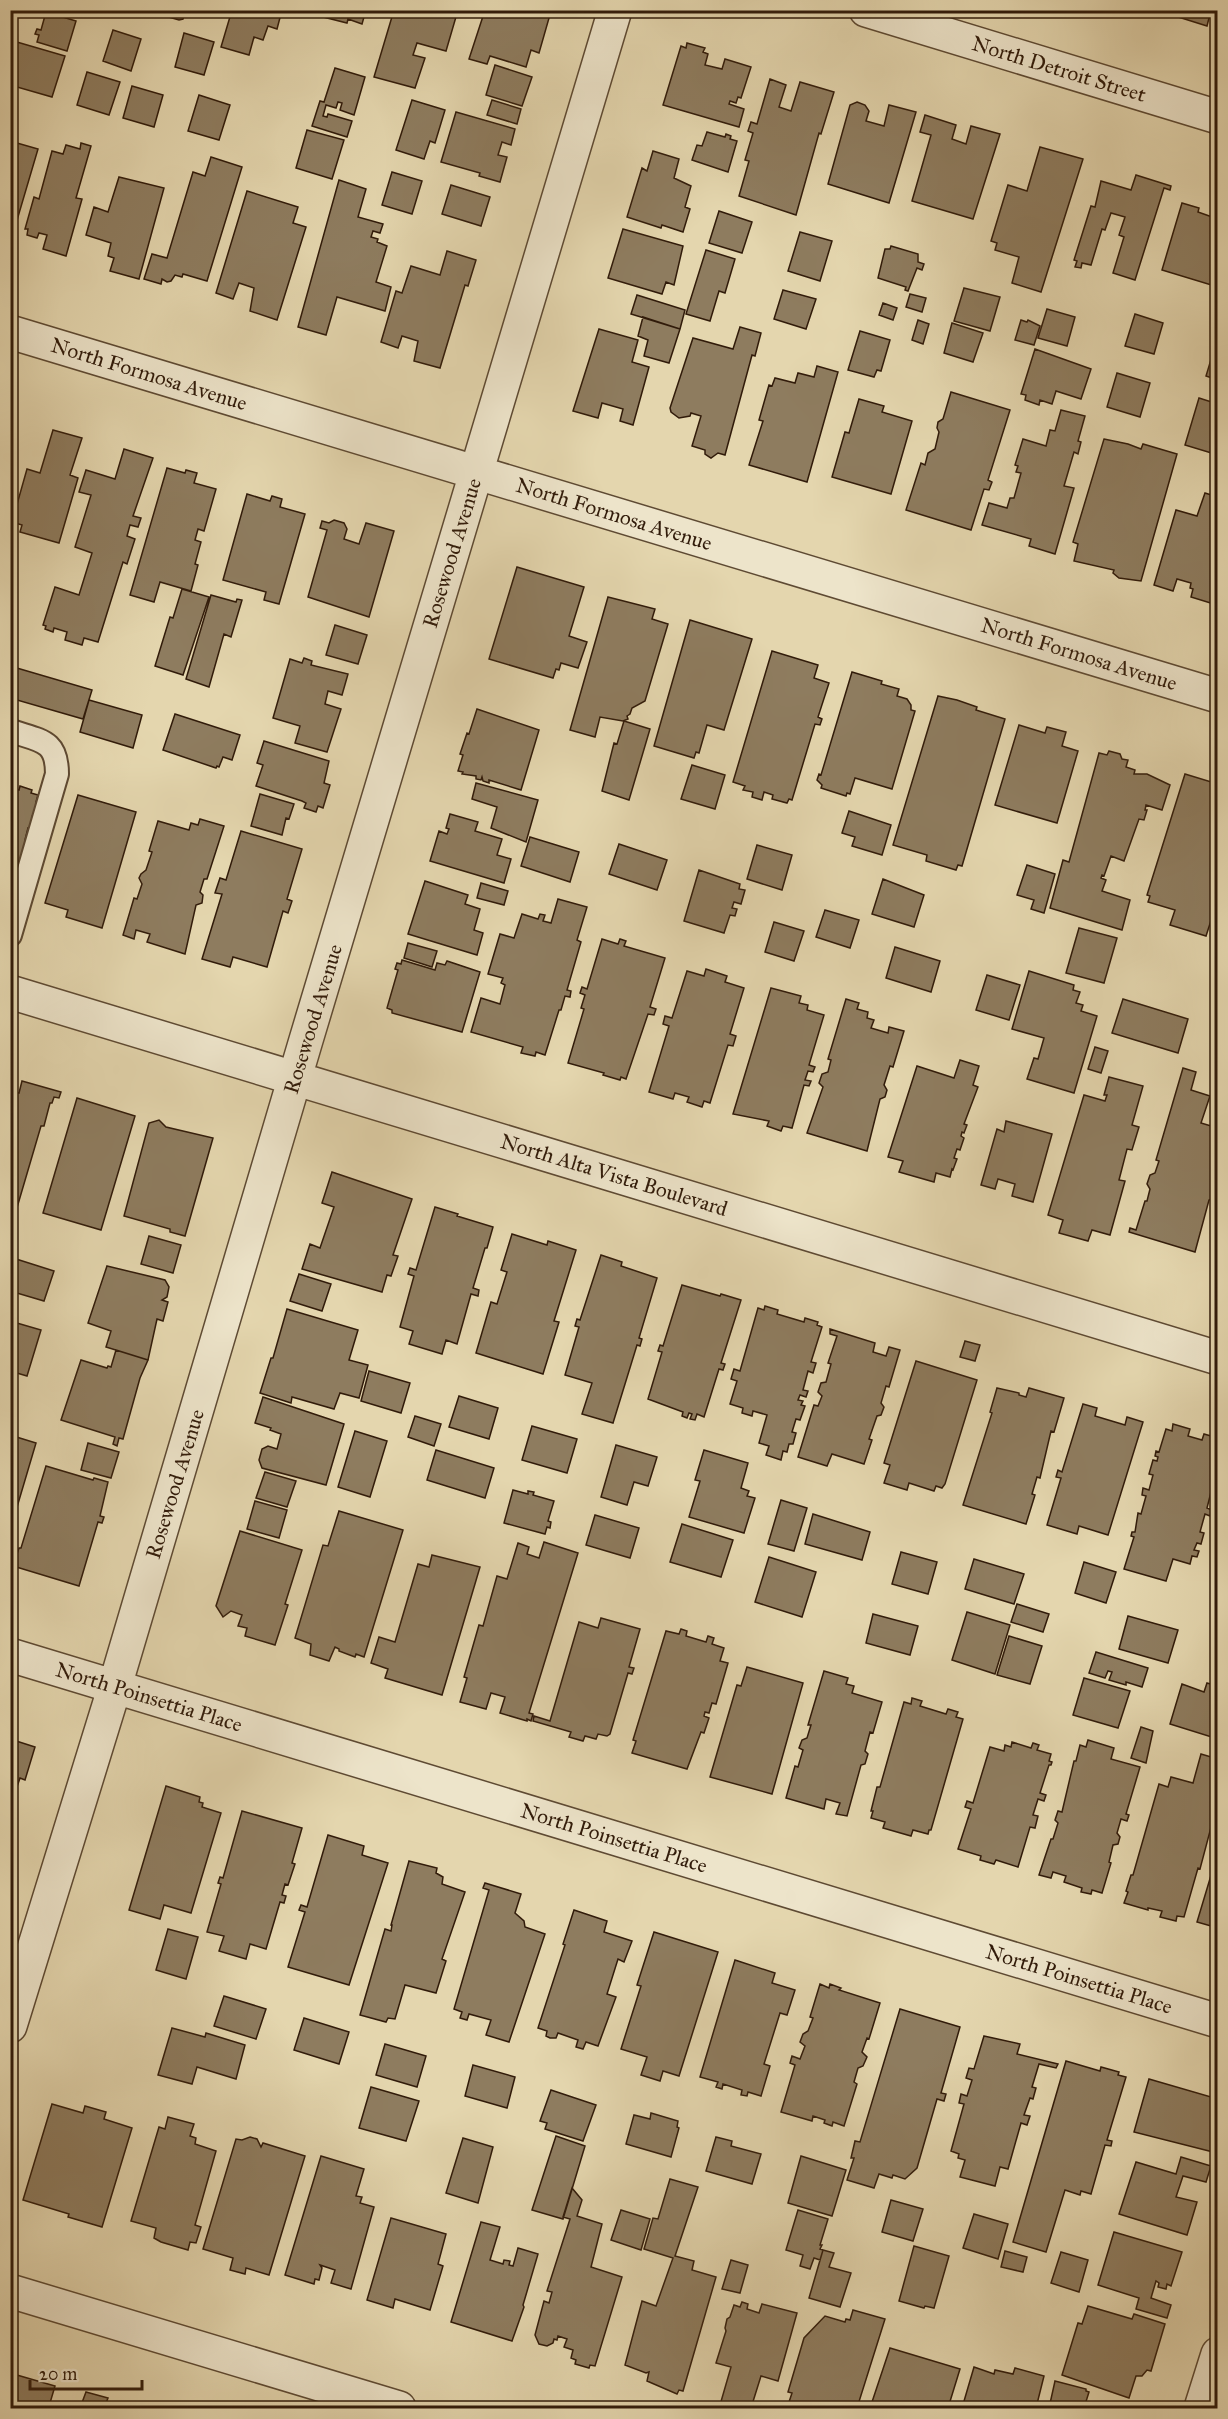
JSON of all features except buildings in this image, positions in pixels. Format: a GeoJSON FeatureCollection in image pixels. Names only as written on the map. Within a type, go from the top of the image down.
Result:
{"type":"FeatureCollection","features":[{"type":"Feature","properties":{"kind":"street","name":"Rosewood Avenue"},"geometry":{"type":"LineString","coordinates":[[10,2026],[115,1686],[615,10]]}},
{"type":"Feature","properties":{"kind":"street","name":"North Detroit Street"},"geometry":{"type":"LineString","coordinates":[[866,10],[1218,117]]}},
{"type":"Feature","properties":{"kind":"street","name":"North Formosa Avenue"},"geometry":{"type":"LineString","coordinates":[[10,332],[1218,696]]}},
{"type":"Feature","properties":{"kind":"street","name":"North Alta Vista Boulevard"},"geometry":{"type":"LineString","coordinates":[[10,992],[1218,1358]]}},
{"type":"Feature","properties":{"kind":"street","name":"North Poinsettia Place"},"geometry":{"type":"LineString","coordinates":[[10,1655],[1218,2021]]}},
{"type":"Feature","properties":{"kind":"street"},"geometry":{"type":"LineString","coordinates":[[10,2291],[399,2409]]}},
{"type":"Feature","properties":{"kind":"street"},"geometry":{"type":"LineString","coordinates":[[1201,2409],[1218,2354]]}},
{"type":"Feature","properties":{"kind":"lane"},"geometry":{"type":"LineString","coordinates":[[10,935],[57,774],[57,759],[52,748],[38,740],[14,732]]}}]}
